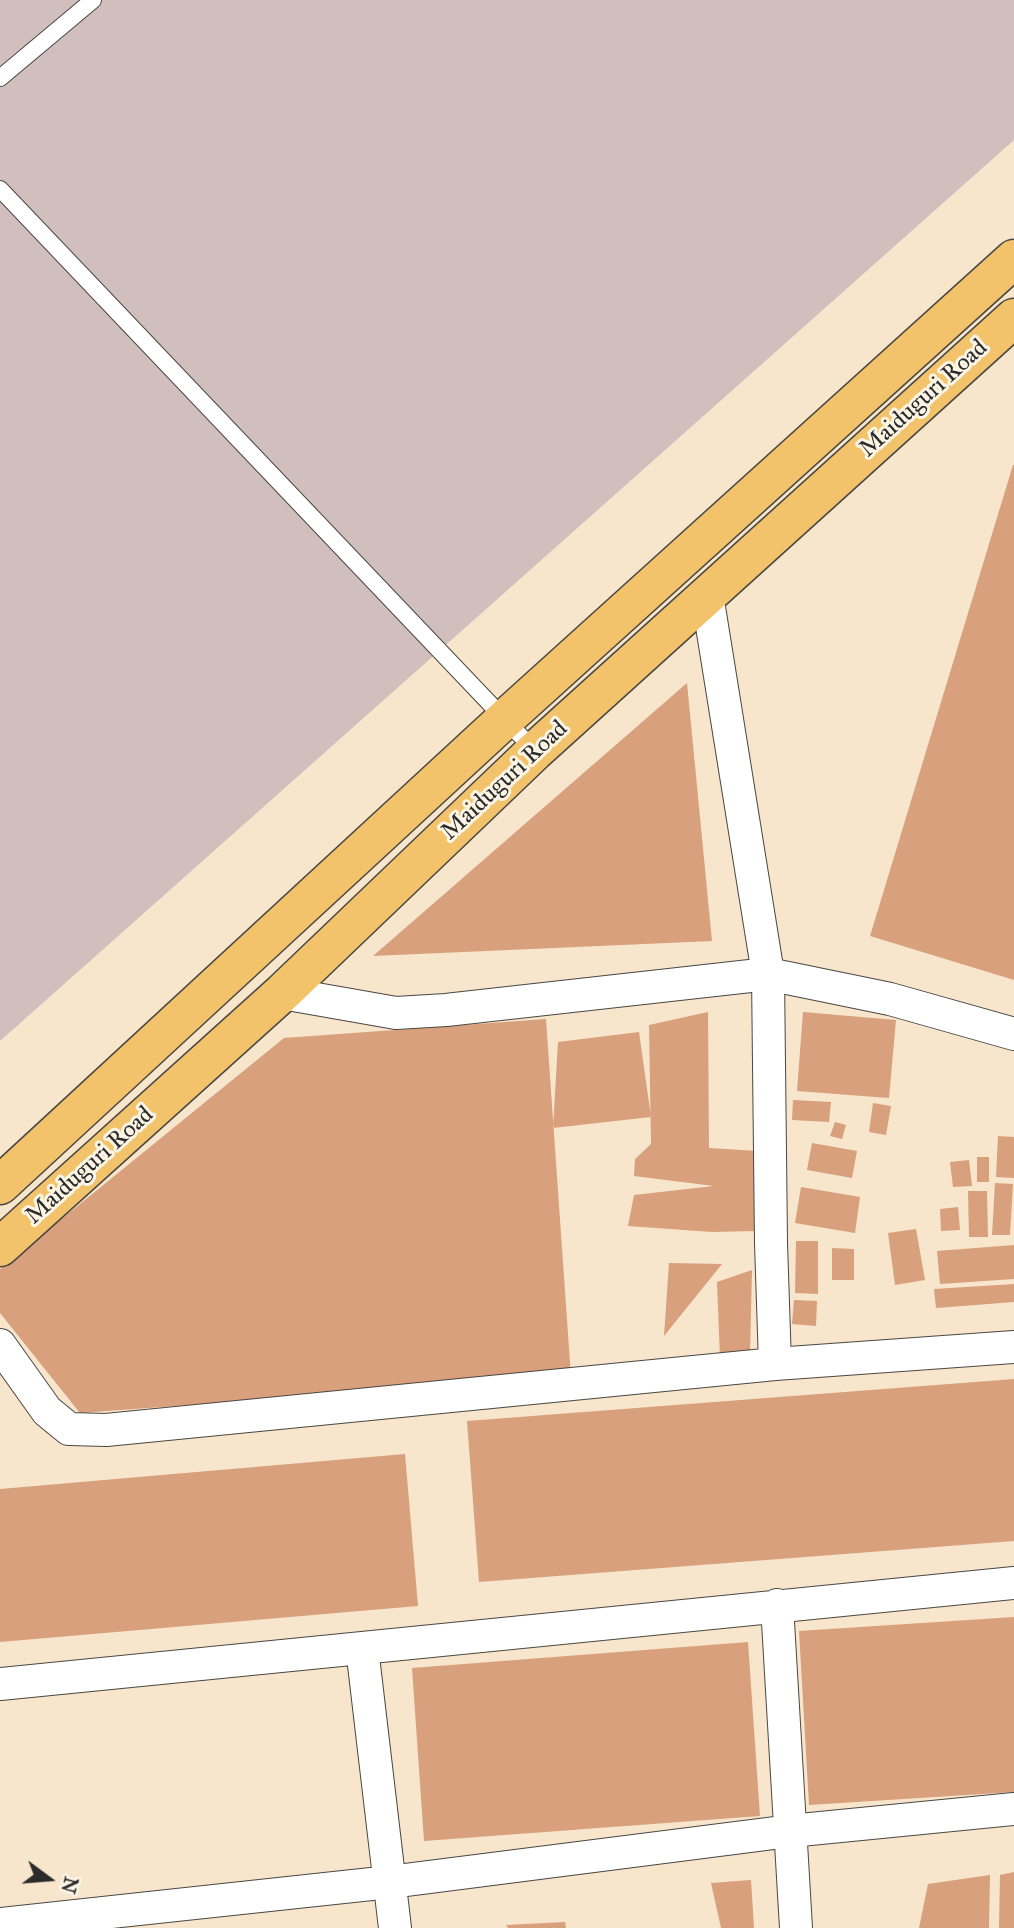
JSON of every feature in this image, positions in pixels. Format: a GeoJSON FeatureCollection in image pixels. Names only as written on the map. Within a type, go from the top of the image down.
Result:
{"type":"FeatureCollection","features":[{"type":"Feature","properties":{"kind":"highway","name":"Maiduguri Road"},"geometry":{"type":"LineString","coordinates":[[0,1185],[505,719],[1014,259]]}},
{"type":"Feature","properties":{"kind":"highway","name":"Maiduguri Road"},"geometry":{"type":"LineString","coordinates":[[0,1247],[282,993],[535,751],[1014,318]]}},
{"type":"Feature","properties":{"kind":"street"},"geometry":{"type":"LineString","coordinates":[[707,595],[768,974],[775,1364]]}},
{"type":"Feature","properties":{"kind":"street"},"geometry":{"type":"LineString","coordinates":[[282,993],[396,1013],[768,974],[890,999],[1014,1034]]}},
{"type":"Feature","properties":{"kind":"street"},"geometry":{"type":"LineString","coordinates":[[0,1345],[47,1411],[69,1429],[106,1430],[775,1364],[1014,1347]]}},
{"type":"Feature","properties":{"kind":"street"},"geometry":{"type":"LineString","coordinates":[[0,1684],[1014,1583]]}},
{"type":"Feature","properties":{"kind":"street"},"geometry":{"type":"LineString","coordinates":[[777,1605],[796,1928]]}},
{"type":"Feature","properties":{"kind":"street"},"geometry":{"type":"LineString","coordinates":[[362,1648],[395,1928]]}},
{"type":"Feature","properties":{"kind":"street"},"geometry":{"type":"LineString","coordinates":[[0,1924],[390,1882],[790,1831],[1014,1809]]}},
{"type":"Feature","properties":{"kind":"lane"},"geometry":{"type":"LineString","coordinates":[[0,78],[93,0]]}},
{"type":"Feature","properties":{"kind":"lane"},"geometry":{"type":"LineString","coordinates":[[0,189],[535,751]]}},
{"type":"Feature","properties":{"kind":"shaded area"},"geometry":{"type":"Polygon","coordinates":[[[0,0],[1014,0],[1014,140],[0,1041],[0,0]]]}},
{"type":"Feature","properties":{"kind":"building"},"geometry":{"type":"Polygon","coordinates":[[[1014,465],[1014,980],[870,936],[1014,465]]]}},
{"type":"Feature","properties":{"kind":"building"},"geometry":{"type":"Polygon","coordinates":[[[687,683],[712,941],[373,956],[687,683]]]}},
{"type":"Feature","properties":{"kind":"building"},"geometry":{"type":"Polygon","coordinates":[[[708,1012],[709,1148],[758,1151],[756,1231],[712,1232],[628,1226],[634,1195],[714,1186],[634,1176],[635,1159],[651,1144],[649,1025],[708,1012]]]}},
{"type":"Feature","properties":{"kind":"building"},"geometry":{"type":"Polygon","coordinates":[[[803,1012],[896,1020],[889,1098],[797,1091],[803,1012]]]}},
{"type":"Feature","properties":{"kind":"building"},"geometry":{"type":"Polygon","coordinates":[[[546,1019],[571,1377],[80,1413],[0,1313],[0,1269],[284,1038],[546,1019]]]}},
{"type":"Feature","properties":{"kind":"building"},"geometry":{"type":"Polygon","coordinates":[[[639,1032],[651,1117],[553,1128],[558,1042],[639,1032]]]}},
{"type":"Feature","properties":{"kind":"building"},"geometry":{"type":"Polygon","coordinates":[[[793,1100],[831,1102],[829,1122],[792,1120],[793,1100]]]}},
{"type":"Feature","properties":{"kind":"building"},"geometry":{"type":"Polygon","coordinates":[[[873,1103],[891,1106],[886,1135],[869,1132],[873,1103]]]}},
{"type":"Feature","properties":{"kind":"building"},"geometry":{"type":"Polygon","coordinates":[[[835,1122],[846,1125],[842,1139],[830,1136],[835,1122]]]}},
{"type":"Feature","properties":{"kind":"building"},"geometry":{"type":"Polygon","coordinates":[[[998,1136],[1014,1137],[1014,1178],[996,1177],[998,1136]]]}},
{"type":"Feature","properties":{"kind":"building"},"geometry":{"type":"Polygon","coordinates":[[[812,1143],[857,1151],[852,1178],[807,1170],[812,1143]]]}},
{"type":"Feature","properties":{"kind":"building"},"geometry":{"type":"Polygon","coordinates":[[[977,1157],[989,1157],[989,1182],[977,1182],[977,1157]]]}},
{"type":"Feature","properties":{"kind":"building"},"geometry":{"type":"Polygon","coordinates":[[[969,1160],[972,1186],[953,1187],[950,1162],[969,1160]]]}},
{"type":"Feature","properties":{"kind":"building"},"geometry":{"type":"Polygon","coordinates":[[[995,1183],[1013,1184],[1010,1235],[992,1235],[995,1183]]]}},
{"type":"Feature","properties":{"kind":"building"},"geometry":{"type":"Polygon","coordinates":[[[801,1187],[860,1197],[855,1233],[795,1223],[801,1187]]]}},
{"type":"Feature","properties":{"kind":"building"},"geometry":{"type":"Polygon","coordinates":[[[968,1191],[987,1191],[988,1237],[969,1237],[968,1191]]]}},
{"type":"Feature","properties":{"kind":"building"},"geometry":{"type":"Polygon","coordinates":[[[958,1207],[960,1230],[941,1231],[940,1209],[958,1207]]]}},
{"type":"Feature","properties":{"kind":"building"},"geometry":{"type":"Polygon","coordinates":[[[916,1229],[925,1280],[895,1285],[888,1233],[916,1229]]]}},
{"type":"Feature","properties":{"kind":"building"},"geometry":{"type":"Polygon","coordinates":[[[796,1241],[818,1241],[818,1294],[795,1293],[796,1241]]]}},
{"type":"Feature","properties":{"kind":"building"},"geometry":{"type":"Polygon","coordinates":[[[1014,1245],[1014,1279],[940,1284],[937,1251],[1014,1245]]]}},
{"type":"Feature","properties":{"kind":"building"},"geometry":{"type":"Polygon","coordinates":[[[832,1248],[854,1249],[854,1280],[832,1280],[832,1248]]]}},
{"type":"Feature","properties":{"kind":"building"},"geometry":{"type":"Polygon","coordinates":[[[669,1263],[722,1264],[664,1336],[669,1263]]]}},
{"type":"Feature","properties":{"kind":"building"},"geometry":{"type":"Polygon","coordinates":[[[752,1270],[750,1353],[720,1359],[717,1282],[752,1270]]]}},
{"type":"Feature","properties":{"kind":"building"},"geometry":{"type":"Polygon","coordinates":[[[1014,1284],[1014,1302],[936,1308],[934,1289],[1014,1284]]]}},
{"type":"Feature","properties":{"kind":"building"},"geometry":{"type":"Polygon","coordinates":[[[794,1300],[817,1301],[816,1326],[792,1324],[794,1300]]]}},
{"type":"Feature","properties":{"kind":"building"},"geometry":{"type":"Polygon","coordinates":[[[1014,1379],[1014,1541],[479,1582],[467,1421],[1014,1379]]]}},
{"type":"Feature","properties":{"kind":"building"},"geometry":{"type":"Polygon","coordinates":[[[405,1454],[418,1606],[0,1642],[0,1489],[405,1454]]]}},
{"type":"Feature","properties":{"kind":"building"},"geometry":{"type":"Polygon","coordinates":[[[1014,1617],[1014,1792],[809,1805],[799,1631],[1014,1617]]]}},
{"type":"Feature","properties":{"kind":"building"},"geometry":{"type":"Polygon","coordinates":[[[748,1642],[760,1816],[424,1841],[412,1668],[748,1642]]]}},
{"type":"Feature","properties":{"kind":"building"},"geometry":{"type":"Polygon","coordinates":[[[1014,1872],[1014,1928],[999,1928],[1000,1875],[1014,1872]]]}},
{"type":"Feature","properties":{"kind":"building"},"geometry":{"type":"Polygon","coordinates":[[[990,1875],[989,1928],[919,1928],[928,1884],[990,1875]]]}},
{"type":"Feature","properties":{"kind":"building"},"geometry":{"type":"Polygon","coordinates":[[[751,1880],[754,1928],[721,1928],[711,1883],[751,1880]]]}},
{"type":"Feature","properties":{"kind":"building"},"geometry":{"type":"Polygon","coordinates":[[[565,1922],[566,1928],[508,1928],[506,1925],[565,1922]]]}}]}
